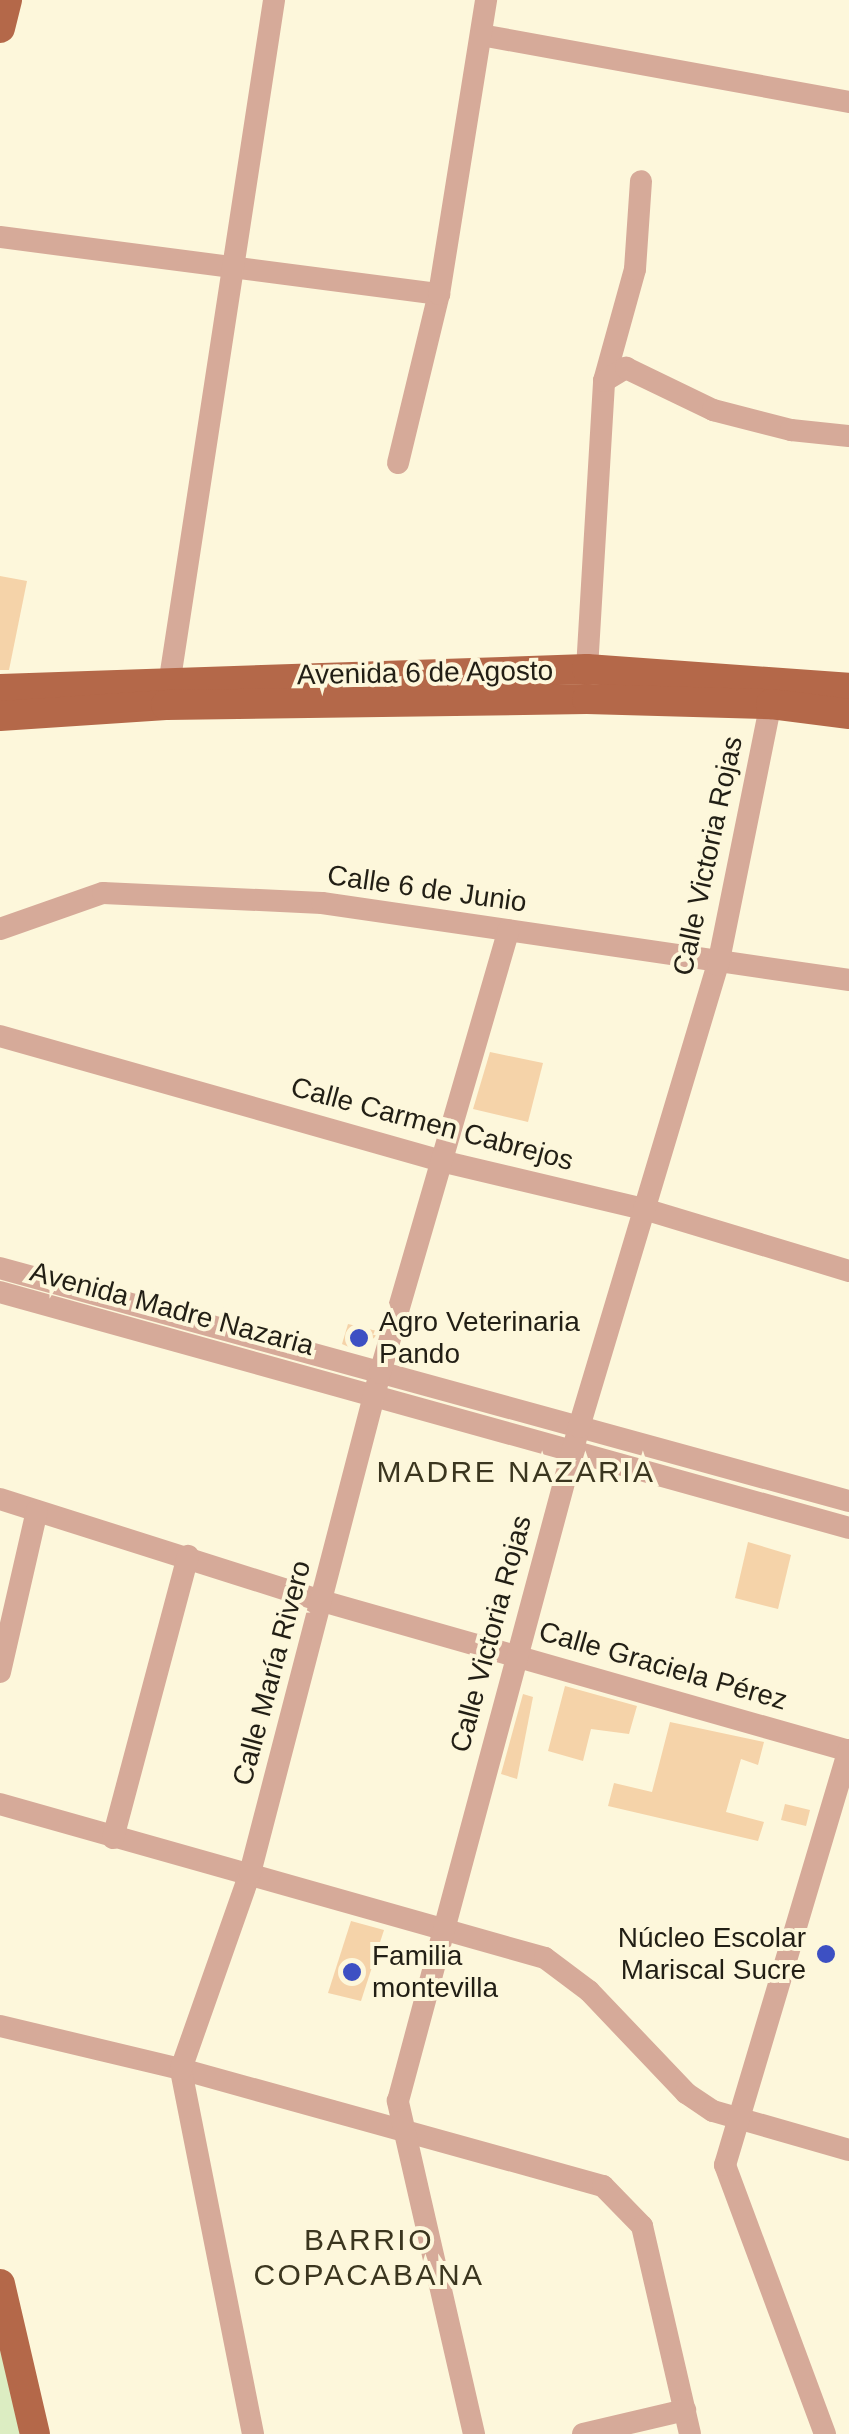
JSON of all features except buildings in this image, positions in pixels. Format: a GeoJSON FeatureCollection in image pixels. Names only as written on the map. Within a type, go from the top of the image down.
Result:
{"type":"FeatureCollection","features":[{"type":"Feature","properties":{"kind":"main road"},"geometry":{"type":"LineString","coordinates":[[0,28],[7,0]]}},
{"type":"Feature","properties":{"kind":"main road","name":"Avenida 6 de Agosto"},"geometry":{"type":"LineString","coordinates":[[0,716],[168,692],[587,670],[772,691],[849,714]]}},
{"type":"Feature","properties":{"kind":"main road","name":"Avenida 6 de Agosto"},"geometry":{"type":"LineString","coordinates":[[0,689],[587,699],[849,688]]}},
{"type":"Feature","properties":{"kind":"main road"},"geometry":{"type":"LineString","coordinates":[[0,2284],[35,2434]]}},
{"type":"Feature","properties":{"kind":"street"},"geometry":{"type":"LineString","coordinates":[[168,692],[230,266],[274,0]]}},
{"type":"Feature","properties":{"kind":"street"},"geometry":{"type":"LineString","coordinates":[[398,463],[438,294],[486,0]]}},
{"type":"Feature","properties":{"kind":"street"},"geometry":{"type":"LineString","coordinates":[[482,34],[849,102]]}},
{"type":"Feature","properties":{"kind":"street"},"geometry":{"type":"LineString","coordinates":[[587,670],[604,381],[635,269],[641,181]]}},
{"type":"Feature","properties":{"kind":"street"},"geometry":{"type":"LineString","coordinates":[[0,237],[438,294]]}},
{"type":"Feature","properties":{"kind":"street"},"geometry":{"type":"LineString","coordinates":[[604,381],[626,368],[714,410],[791,430],[849,436]]}},
{"type":"Feature","properties":{"kind":"street","name":"Calle Victoria Rojas"},"geometry":{"type":"LineString","coordinates":[[474,2434],[410,2137],[398,2101],[579,1426],[718,965],[772,691]]}},
{"type":"Feature","properties":{"kind":"street","name":"Calle 6 de Junio"},"geometry":{"type":"LineString","coordinates":[[0,929],[103,893],[322,903],[718,965],[849,980]]}},
{"type":"Feature","properties":{"kind":"street","name":"Calle María Rivero"},"geometry":{"type":"LineString","coordinates":[[181,2069],[250,1873],[377,1384],[445,1162],[508,930]]}},
{"type":"Feature","properties":{"kind":"street","name":"Calle Carmen Cabrejos"},"geometry":{"type":"LineString","coordinates":[[0,1036],[445,1162],[644,1209],[849,1271]]}},
{"type":"Feature","properties":{"kind":"street","name":"Avenida Madre Nazaria"},"geometry":{"type":"LineString","coordinates":[[0,1268],[377,1384],[572,1451],[849,1528]]}},
{"type":"Feature","properties":{"kind":"street","name":"Avenida Madre Nazaria"},"geometry":{"type":"LineString","coordinates":[[0,1292],[377,1384],[579,1426],[849,1500]]}},
{"type":"Feature","properties":{"kind":"street","name":"Calle Graciela Pérez"},"geometry":{"type":"LineString","coordinates":[[0,1499],[322,1602],[849,1751]]}},
{"type":"Feature","properties":{"kind":"street"},"geometry":{"type":"LineString","coordinates":[[0,1672],[36,1510]]}},
{"type":"Feature","properties":{"kind":"street"},"geometry":{"type":"LineString","coordinates":[[112,1838],[188,1556]]}},
{"type":"Feature","properties":{"kind":"street"},"geometry":{"type":"LineString","coordinates":[[824,2434],[725,2165],[735,2118],[849,1751]]}},
{"type":"Feature","properties":{"kind":"street"},"geometry":{"type":"LineString","coordinates":[[0,1804],[112,1838],[444,1924],[545,1958],[589,1991],[686,2093],[735,2118],[849,2150]]}},
{"type":"Feature","properties":{"kind":"street"},"geometry":{"type":"LineString","coordinates":[[0,2026],[181,2069],[410,2137],[603,2186],[642,2226],[690,2434]]}},
{"type":"Feature","properties":{"kind":"street"},"geometry":{"type":"LineString","coordinates":[[181,2069],[253,2434]]}},
{"type":"Feature","properties":{"kind":"street"},"geometry":{"type":"LineString","coordinates":[[582,2434],[685,2410]]}},
{"type":"Feature","properties":{"kind":"green space"},"geometry":{"type":"Polygon","coordinates":[[[0,2347],[20,2434],[0,2434],[0,2347]]]}},
{"type":"Feature","properties":{"kind":"place","name":"Agro Veterinaria Pando"},"geometry":{"type":"Point","coordinates":[359,1338]}},
{"type":"Feature","properties":{"kind":"place","name":"Núcleo Escolar Mariscal Sucre"},"geometry":{"type":"Point","coordinates":[826,1954]}},
{"type":"Feature","properties":{"kind":"place","name":"Familia montevilla"},"geometry":{"type":"Point","coordinates":[352,1972]}},
{"type":"Feature","properties":{"kind":"district","name":"MADRE NAZARIA"},"geometry":{"type":"Point","coordinates":[516,1472]}},
{"type":"Feature","properties":{"kind":"district","name":"BARRIO COPACABANA"},"geometry":{"type":"Point","coordinates":[369,2257]}}]}
